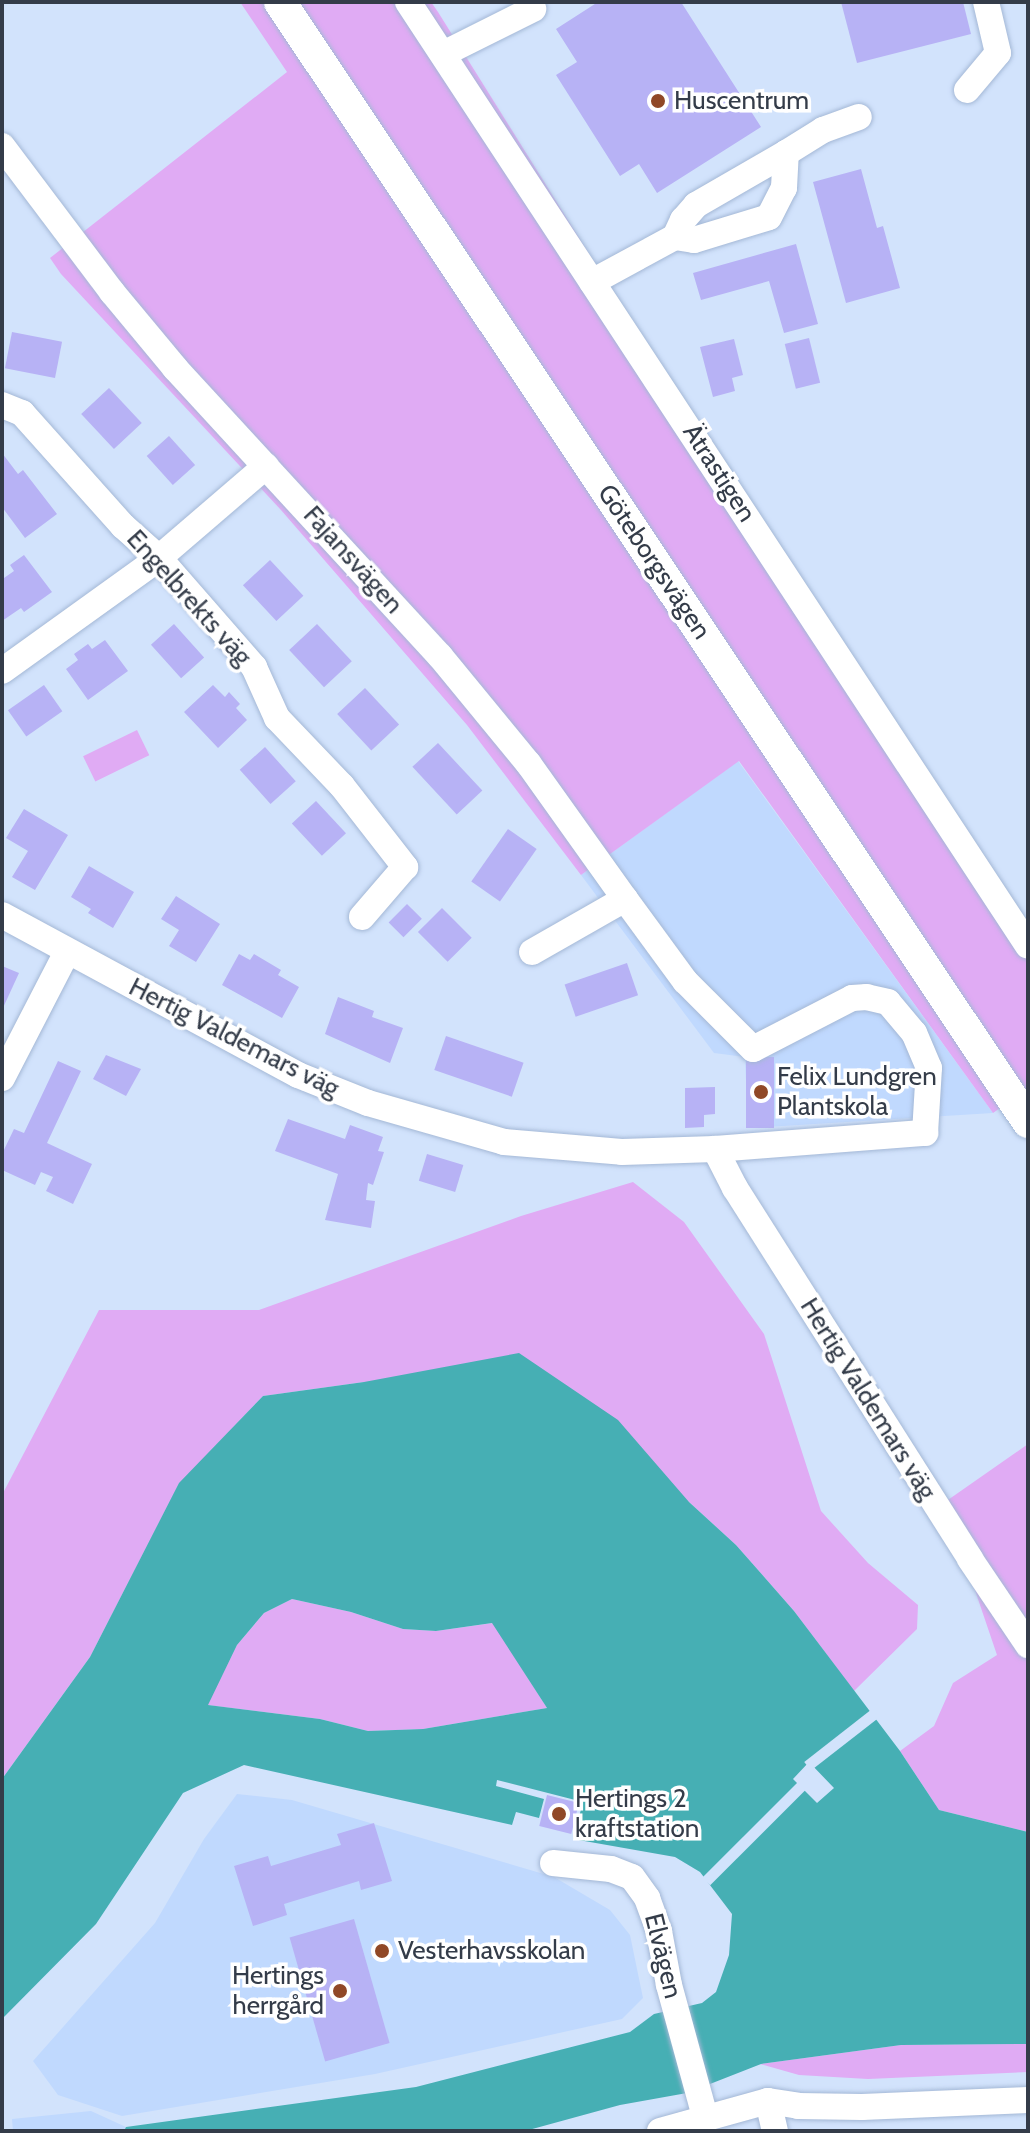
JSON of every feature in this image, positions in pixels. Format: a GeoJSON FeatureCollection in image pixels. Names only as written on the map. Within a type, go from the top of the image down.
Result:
{"type":"FeatureCollection","features":[{"type":"Feature","properties":{"kind":"main road","name":"Göteborgsvägen"},"geometry":{"type":"LineString","coordinates":[[280,2],[1028,1122]]}},
{"type":"Feature","properties":{"kind":"street","name":"Ätrastigen"},"geometry":{"type":"LineString","coordinates":[[408,2],[1028,946]]}},
{"type":"Feature","properties":{"kind":"street"},"geometry":{"type":"LineString","coordinates":[[967,90],[998,53],[986,2]]}},
{"type":"Feature","properties":{"kind":"street"},"geometry":{"type":"LineString","coordinates":[[443,54],[533,9]]}},
{"type":"Feature","properties":{"kind":"street"},"geometry":{"type":"LineString","coordinates":[[592,282],[675,237],[683,220],[696,205],[823,130],[859,117]]}},
{"type":"Feature","properties":{"kind":"street","name":"Fajansvägen"},"geometry":{"type":"LineString","coordinates":[[2,146],[148,336],[450,668],[528,763],[685,981],[753,1049],[852,998],[867,997],[888,1002],[914,1033],[929,1068],[925,1133]]}},
{"type":"Feature","properties":{"kind":"street"},"geometry":{"type":"LineString","coordinates":[[675,237],[694,240],[769,217],[784,188],[786,153]]}},
{"type":"Feature","properties":{"kind":"street","name":"Engelbrekts väg"},"geometry":{"type":"LineString","coordinates":[[2,405],[22,413],[123,526],[159,558],[254,667],[277,718],[342,786],[405,867],[362,917]]}},
{"type":"Feature","properties":{"kind":"street"},"geometry":{"type":"LineString","coordinates":[[2,671],[159,558],[266,466]]}},
{"type":"Feature","properties":{"kind":"street"},"geometry":{"type":"LineString","coordinates":[[532,952],[625,899]]}},
{"type":"Feature","properties":{"kind":"street","name":"Hertig Valdemars väg"},"geometry":{"type":"LineString","coordinates":[[2,915],[298,1075],[368,1103],[504,1142],[609,1151],[715,1149],[925,1133]]}},
{"type":"Feature","properties":{"kind":"street"},"geometry":{"type":"LineString","coordinates":[[2,1078],[67,952]]}},
{"type":"Feature","properties":{"kind":"street","name":"Hertig Valdemars väg"},"geometry":{"type":"LineString","coordinates":[[715,1149],[769,1241],[1028,1645]]}},
{"type":"Feature","properties":{"kind":"street","name":"Elvägen"},"geometry":{"type":"LineString","coordinates":[[553,1863],[611,1869],[632,1877],[647,1898],[658,1926],[669,1985],[705,2117]]}},
{"type":"Feature","properties":{"kind":"street"},"geometry":{"type":"LineString","coordinates":[[660,2131],[768,2101],[798,2106],[862,2107],[1028,2100]]}},
{"type":"Feature","properties":{"kind":"street"},"geometry":{"type":"LineString","coordinates":[[768,2101],[775,2131]]}},
{"type":"Feature","properties":{"kind":"shaded area"},"geometry":{"type":"Polygon","coordinates":[[[240,2],[431,2],[438,12],[1028,957],[1028,1088],[993,1113],[739,761],[581,875],[467,725],[281,510],[61,274],[50,258],[287,72],[240,2]]]}},
{"type":"Feature","properties":{"kind":"shaded area"},"geometry":{"type":"Polygon","coordinates":[[[137,730],[149,755],[95,781],[83,756],[137,730]]]}},
{"type":"Feature","properties":{"kind":"shaded area"},"geometry":{"type":"Polygon","coordinates":[[[738,761],[993,1113],[748,1128],[745,1057],[714,1053],[581,875],[738,761]]]}},
{"type":"Feature","properties":{"kind":"shaded area"},"geometry":{"type":"Polygon","coordinates":[[[633,1182],[684,1222],[764,1334],[821,1511],[868,1563],[918,1605],[917,1629],[854,1691],[794,1611],[736,1545],[689,1502],[364,1382],[263,1396],[179,1484],[90,1657],[2,1779],[2,1495],[99,1310],[259,1310],[521,1216],[633,1182]]]}},
{"type":"Feature","properties":{"kind":"shaded area"},"geometry":{"type":"Polygon","coordinates":[[[519,1353],[618,1420],[689,1502],[736,1545],[794,1611],[900,1751],[939,1810],[1028,1832],[1028,2044],[901,2045],[761,2064],[687,2093],[620,2105],[525,2131],[124,2131],[126,2127],[416,2087],[630,2032],[654,2014],[702,2003],[716,1992],[729,1955],[732,1914],[700,1872],[675,1857],[573,1839],[583,1802],[497,1780],[496,1786],[544,1799],[539,1818],[516,1812],[512,1825],[244,1765],[183,1793],[96,1924],[2,2019],[2,1779],[90,1657],[179,1483],[263,1396],[364,1382],[519,1353]],[[292,1599],[264,1613],[237,1645],[208,1705],[320,1719],[368,1731],[423,1729],[547,1708],[492,1623],[436,1631],[403,1629],[351,1612],[292,1599]],[[809,1762],[793,1779],[817,1803],[834,1788],[809,1762]]]}},
{"type":"Feature","properties":{"kind":"shaded area"},"geometry":{"type":"Polygon","coordinates":[[[1028,1444],[1028,1832],[939,1810],[900,1751],[934,1726],[953,1683],[997,1655],[945,1502],[1028,1444]]]}},
{"type":"Feature","properties":{"kind":"shaded area"},"geometry":{"type":"Polygon","coordinates":[[[292,1599],[351,1612],[403,1629],[436,1631],[493,1623],[547,1708],[423,1729],[368,1731],[320,1719],[207,1705],[237,1645],[264,1613],[292,1599]]]}},
{"type":"Feature","properties":{"kind":"shaded area","name":"Vesterhavsskolan"},"geometry":{"type":"Polygon","coordinates":[[[237,1794],[292,1800],[554,1877],[610,1910],[630,1935],[643,1998],[622,2019],[375,2074],[122,2116],[58,2095],[33,2061],[155,1923],[204,1839],[237,1794]]]}},
{"type":"Feature","properties":{"kind":"shaded area"},"geometry":{"type":"Polygon","coordinates":[[[1028,2044],[1028,2072],[868,2079],[799,2075],[760,2064],[901,2045],[1028,2044]]]}},
{"type":"Feature","properties":{"kind":"shaded area"},"geometry":{"type":"Polygon","coordinates":[[[91,2111],[126,2127],[124,2131],[13,2131],[12,2119],[91,2111]]]}},
{"type":"Feature","properties":{"kind":"pier"},"geometry":{"type":"Polygon","coordinates":[[[872,1709],[879,1718],[811,1771],[804,1762],[872,1709]]]}},
{"type":"Feature","properties":{"kind":"pier"},"geometry":{"type":"Polygon","coordinates":[[[800,1780],[808,1788],[710,1885],[702,1878],[800,1780]]]}},
{"type":"Feature","properties":{"kind":"building","name":"Huscentrum"},"geometry":{"type":"Polygon","coordinates":[[[598,2],[681,2],[761,127],[657,193],[639,164],[620,176],[556,75],[577,62],[556,29],[598,2]]]}},
{"type":"Feature","properties":{"kind":"building"},"geometry":{"type":"Polygon","coordinates":[[[841,2],[963,2],[971,34],[857,63],[841,2]]]}},
{"type":"Feature","properties":{"kind":"building"},"geometry":{"type":"Polygon","coordinates":[[[861,169],[877,228],[883,226],[900,288],[846,303],[813,182],[861,169]]]}},
{"type":"Feature","properties":{"kind":"building"},"geometry":{"type":"Polygon","coordinates":[[[796,244],[818,324],[784,333],[769,281],[701,300],[693,273],[796,244]]]}},
{"type":"Feature","properties":{"kind":"building"},"geometry":{"type":"Polygon","coordinates":[[[12,332],[62,342],[55,378],[5,368],[12,332]]]}},
{"type":"Feature","properties":{"kind":"building"},"geometry":{"type":"Polygon","coordinates":[[[809,338],[820,383],[796,389],[785,344],[809,338]]]}},
{"type":"Feature","properties":{"kind":"building"},"geometry":{"type":"Polygon","coordinates":[[[734,339],[743,375],[732,378],[735,391],[713,397],[700,347],[734,339]]]}},
{"type":"Feature","properties":{"kind":"building"},"geometry":{"type":"Polygon","coordinates":[[[109,388],[142,423],[114,449],[81,414],[109,388]]]}},
{"type":"Feature","properties":{"kind":"building"},"geometry":{"type":"Polygon","coordinates":[[[169,436],[195,465],[173,485],[147,456],[169,436]]]}},
{"type":"Feature","properties":{"kind":"building"},"geometry":{"type":"Polygon","coordinates":[[[2,453],[18,474],[23,470],[57,514],[25,538],[2,507],[2,453]]]}},
{"type":"Feature","properties":{"kind":"building"},"geometry":{"type":"Polygon","coordinates":[[[24,555],[52,592],[24,612],[21,608],[2,621],[2,575],[4,578],[14,571],[10,565],[24,555]]]}},
{"type":"Feature","properties":{"kind":"building"},"geometry":{"type":"Polygon","coordinates":[[[270,560],[303,596],[276,621],[243,585],[270,560]]]}},
{"type":"Feature","properties":{"kind":"building"},"geometry":{"type":"Polygon","coordinates":[[[174,624],[204,657],[181,678],[151,645],[174,624]]]}},
{"type":"Feature","properties":{"kind":"building"},"geometry":{"type":"Polygon","coordinates":[[[317,624],[352,661],[324,687],[289,650],[317,624]]]}},
{"type":"Feature","properties":{"kind":"building"},"geometry":{"type":"Polygon","coordinates":[[[105,640],[128,671],[88,700],[66,669],[78,660],[74,654],[88,644],[92,649],[105,640]]]}},
{"type":"Feature","properties":{"kind":"building"},"geometry":{"type":"Polygon","coordinates":[[[44,685],[62,711],[26,736],[8,710],[44,685]]]}},
{"type":"Feature","properties":{"kind":"building"},"geometry":{"type":"Polygon","coordinates":[[[213,685],[225,697],[229,692],[240,704],[236,708],[247,720],[218,748],[184,712],[213,685]]]}},
{"type":"Feature","properties":{"kind":"building"},"geometry":{"type":"Polygon","coordinates":[[[365,688],[399,725],[371,750],[337,714],[365,688]]]}},
{"type":"Feature","properties":{"kind":"building"},"geometry":{"type":"Polygon","coordinates":[[[438,743],[482,791],[457,814],[412,767],[438,743]]]}},
{"type":"Feature","properties":{"kind":"building"},"geometry":{"type":"Polygon","coordinates":[[[265,747],[296,781],[271,804],[240,770],[265,747]]]}},
{"type":"Feature","properties":{"kind":"building"},"geometry":{"type":"Polygon","coordinates":[[[316,801],[346,833],[322,856],[292,824],[316,801]]]}},
{"type":"Feature","properties":{"kind":"building"},"geometry":{"type":"Polygon","coordinates":[[[24,809],[68,835],[35,890],[12,877],[28,851],[6,838],[24,809]]]}},
{"type":"Feature","properties":{"kind":"building"},"geometry":{"type":"Polygon","coordinates":[[[508,829],[537,849],[500,902],[471,881],[508,829]]]}},
{"type":"Feature","properties":{"kind":"building"},"geometry":{"type":"Polygon","coordinates":[[[89,866],[134,892],[113,928],[88,913],[91,909],[71,897],[89,866]]]}},
{"type":"Feature","properties":{"kind":"building"},"geometry":{"type":"Polygon","coordinates":[[[176,896],[220,924],[196,962],[169,946],[179,930],[161,919],[176,896]]]}},
{"type":"Feature","properties":{"kind":"building"},"geometry":{"type":"Polygon","coordinates":[[[407,904],[422,919],[403,937],[389,922],[407,904]]]}},
{"type":"Feature","properties":{"kind":"building"},"geometry":{"type":"Polygon","coordinates":[[[442,908],[472,938],[448,962],[418,932],[442,908]]]}},
{"type":"Feature","properties":{"kind":"building"},"geometry":{"type":"Polygon","coordinates":[[[239,954],[250,960],[254,954],[281,970],[278,975],[299,987],[282,1018],[222,985],[239,954]]]}},
{"type":"Feature","properties":{"kind":"building"},"geometry":{"type":"Polygon","coordinates":[[[627,963],[638,995],[576,1017],[565,984],[627,963]]]}},
{"type":"Feature","properties":{"kind":"building"},"geometry":{"type":"Polygon","coordinates":[[[2,966],[19,973],[2,1010],[2,966]]]}},
{"type":"Feature","properties":{"kind":"building"},"geometry":{"type":"Polygon","coordinates":[[[338,997],[374,1011],[372,1017],[403,1028],[390,1063],[325,1034],[338,997]]]}},
{"type":"Feature","properties":{"kind":"building"},"geometry":{"type":"Polygon","coordinates":[[[446,1036],[524,1063],[512,1097],[434,1070],[446,1036]]]}},
{"type":"Feature","properties":{"kind":"building"},"geometry":{"type":"Polygon","coordinates":[[[106,1055],[141,1069],[126,1096],[93,1079],[106,1055]]]}},
{"type":"Feature","properties":{"kind":"building","name":"Felix Lundgren Plantskola"},"geometry":{"type":"Polygon","coordinates":[[[746,1057],[774,1057],[774,1128],[746,1128],[746,1057]]]}},
{"type":"Feature","properties":{"kind":"building"},"geometry":{"type":"Polygon","coordinates":[[[58,1061],[81,1071],[47,1143],[92,1164],[73,1204],[46,1191],[53,1177],[41,1172],[35,1185],[2,1170],[2,1154],[14,1129],[24,1133],[58,1061]]]}},
{"type":"Feature","properties":{"kind":"building"},"geometry":{"type":"Polygon","coordinates":[[[715,1087],[715,1114],[704,1115],[704,1127],[685,1128],[685,1088],[715,1087]]]}},
{"type":"Feature","properties":{"kind":"building"},"geometry":{"type":"Polygon","coordinates":[[[288,1119],[345,1139],[350,1125],[383,1137],[378,1151],[384,1152],[373,1185],[368,1183],[366,1200],[375,1201],[371,1228],[325,1220],[338,1174],[275,1151],[288,1119]]]}},
{"type":"Feature","properties":{"kind":"building"},"geometry":{"type":"Polygon","coordinates":[[[427,1154],[463,1165],[455,1192],[419,1181],[427,1154]]]}},
{"type":"Feature","properties":{"kind":"building","name":"Hertings 2 kraftstation"},"geometry":{"type":"Polygon","coordinates":[[[547,1795],[579,1803],[571,1834],[539,1826],[547,1795]]]}},
{"type":"Feature","properties":{"kind":"building"},"geometry":{"type":"Polygon","coordinates":[[[374,1823],[392,1881],[361,1890],[359,1881],[284,1904],[287,1915],[253,1926],[234,1866],[268,1856],[271,1866],[341,1845],[337,1834],[374,1823]]]}},
{"type":"Feature","properties":{"kind":"building","name":"Hertings herrgård"},"geometry":{"type":"Polygon","coordinates":[[[354,1919],[390,2043],[325,2061],[290,1937],[354,1919]]]}},
{"type":"Feature","properties":{"kind":"place","name":"Huscentrum"},"geometry":{"type":"Point","coordinates":[658,101]}},
{"type":"Feature","properties":{"kind":"place","name":"Felix Lundgren Plantskola"},"geometry":{"type":"Point","coordinates":[761,1092]}},
{"type":"Feature","properties":{"kind":"place","name":"Hertings 2 kraftstation"},"geometry":{"type":"Point","coordinates":[559,1814]}},
{"type":"Feature","properties":{"kind":"place","name":"Vesterhavsskolan"},"geometry":{"type":"Point","coordinates":[382,1951]}},
{"type":"Feature","properties":{"kind":"place","name":"Hertings herrgård"},"geometry":{"type":"Point","coordinates":[340,1991]}}]}
